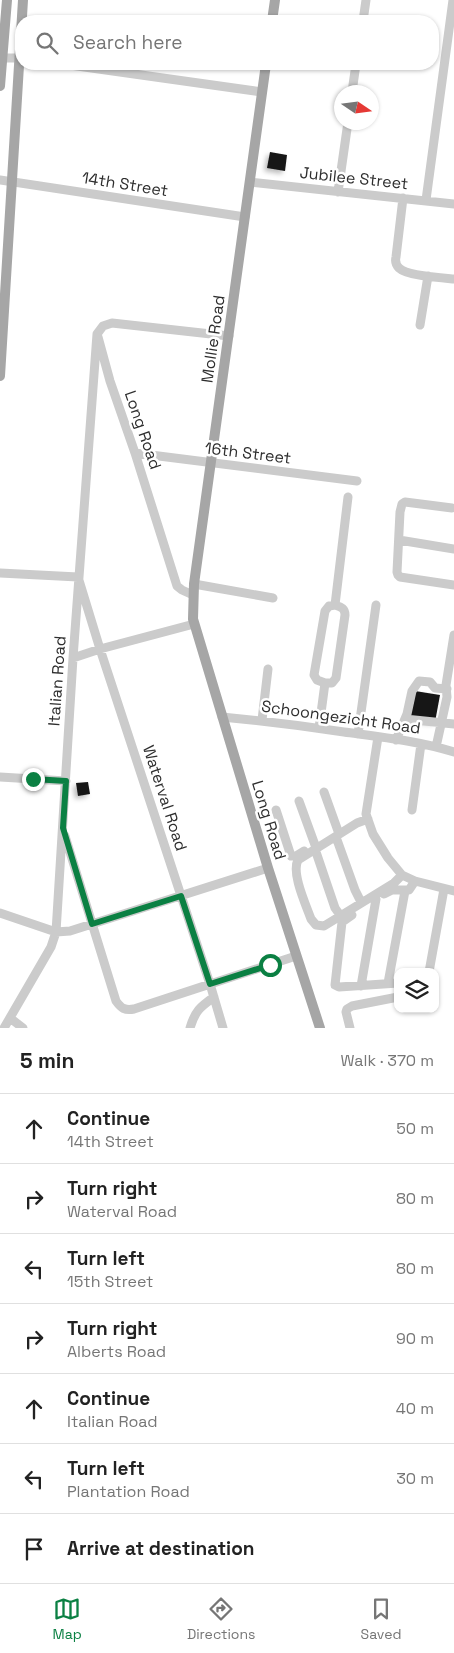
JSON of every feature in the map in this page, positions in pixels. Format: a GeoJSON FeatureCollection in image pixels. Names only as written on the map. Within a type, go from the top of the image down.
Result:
{"type":"FeatureCollection","features":[{"type":"Feature","properties":{"kind":"main road"},"geometry":{"type":"LineString","coordinates":[[0,86],[7,0]]}},
{"type":"Feature","properties":{"kind":"main road"},"geometry":{"type":"LineString","coordinates":[[22,15],[23,0]]}},
{"type":"Feature","properties":{"kind":"main road"},"geometry":{"type":"LineString","coordinates":[[273,15],[276,0]]}},
{"type":"Feature","properties":{"kind":"main road"},"geometry":{"type":"LineString","coordinates":[[0,376],[19,70]]}},
{"type":"Feature","properties":{"kind":"main road","name":"Mollie Road"},"geometry":{"type":"LineString","coordinates":[[193,621],[194,589],[265,70]]}},
{"type":"Feature","properties":{"kind":"main road","name":"Long Road"},"geometry":{"type":"LineString","coordinates":[[193,621],[268,868],[320,1028]]}},
{"type":"Feature","properties":{"kind":"street"},"geometry":{"type":"LineString","coordinates":[[363,15],[366,0]]}},
{"type":"Feature","properties":{"kind":"street"},"geometry":{"type":"LineString","coordinates":[[426,200],[453,0]]}},
{"type":"Feature","properties":{"kind":"street"},"geometry":{"type":"LineString","coordinates":[[1,57],[15,58]]}},
{"type":"Feature","properties":{"kind":"street"},"geometry":{"type":"LineString","coordinates":[[105,70],[262,92]]}},
{"type":"Feature","properties":{"kind":"street"},"geometry":{"type":"LineString","coordinates":[[353,85],[355,70]]}},
{"type":"Feature","properties":{"kind":"street"},"geometry":{"type":"LineString","coordinates":[[338,192],[347,130]]}},
{"type":"Feature","properties":{"kind":"street","name":"14th Street"},"geometry":{"type":"LineString","coordinates":[[0,180],[244,217]]}},
{"type":"Feature","properties":{"kind":"street","name":"Jubilee Street"},"geometry":{"type":"LineString","coordinates":[[250,182],[454,204]]}},
{"type":"Feature","properties":{"kind":"street"},"geometry":{"type":"LineString","coordinates":[[403,198],[395,262],[398,268],[403,271],[428,276],[454,279]]}},
{"type":"Feature","properties":{"kind":"street"},"geometry":{"type":"LineString","coordinates":[[420,325],[428,276]]}},
{"type":"Feature","properties":{"kind":"street"},"geometry":{"type":"LineString","coordinates":[[96,334],[103,326],[112,323],[229,336]]}},
{"type":"Feature","properties":{"kind":"street","name":"Italian Road"},"geometry":{"type":"LineString","coordinates":[[4,1028],[51,947],[56,932],[78,577],[96,334]]}},
{"type":"Feature","properties":{"kind":"street","name":"Long Road"},"geometry":{"type":"LineString","coordinates":[[96,334],[110,381],[136,453],[177,586],[180,589],[194,589]]}},
{"type":"Feature","properties":{"kind":"street","name":"Long Road"},"geometry":{"type":"LineString","coordinates":[[93,373],[110,381]]}},
{"type":"Feature","properties":{"kind":"street","name":"16th Street"},"geometry":{"type":"LineString","coordinates":[[136,453],[357,481]]}},
{"type":"Feature","properties":{"kind":"street"},"geometry":{"type":"LineString","coordinates":[[335,605],[348,496]]}},
{"type":"Feature","properties":{"kind":"street"},"geometry":{"type":"LineString","coordinates":[[452,508],[403,503],[400,512],[398,575],[454,585]]}},
{"type":"Feature","properties":{"kind":"street"},"geometry":{"type":"LineString","coordinates":[[399,540],[454,549]]}},
{"type":"Feature","properties":{"kind":"street"},"geometry":{"type":"LineString","coordinates":[[0,573],[78,577]]}},
{"type":"Feature","properties":{"kind":"street","name":"Waterval Road"},"geometry":{"type":"LineString","coordinates":[[78,577],[223,1028]]}},
{"type":"Feature","properties":{"kind":"street"},"geometry":{"type":"LineString","coordinates":[[194,589],[273,598]]}},
{"type":"Feature","properties":{"kind":"street"},"geometry":{"type":"LineString","coordinates":[[335,605],[345,610],[345,615],[336,678],[332,683],[325,683],[317,680],[314,675],[325,612],[329,606],[335,605]]}},
{"type":"Feature","properties":{"kind":"street"},"geometry":{"type":"LineString","coordinates":[[358,734],[376,605]]}},
{"type":"Feature","properties":{"kind":"street"},"geometry":{"type":"LineString","coordinates":[[73,658],[193,621]]}},
{"type":"Feature","properties":{"kind":"street"},"geometry":{"type":"LineString","coordinates":[[436,747],[447,696],[446,689],[454,635]]}},
{"type":"Feature","properties":{"kind":"street"},"geometry":{"type":"LineString","coordinates":[[262,720],[268,669]]}},
{"type":"Feature","properties":{"kind":"street"},"geometry":{"type":"LineString","coordinates":[[396,740],[405,719],[412,691],[419,681],[430,682],[435,688],[446,689]]}},
{"type":"Feature","properties":{"kind":"street"},"geometry":{"type":"LineString","coordinates":[[319,728],[325,683]]}},
{"type":"Feature","properties":{"kind":"street","name":"Schoongezicht Road"},"geometry":{"type":"LineString","coordinates":[[222,717],[262,720],[319,728],[454,751]]}},
{"type":"Feature","properties":{"kind":"street"},"geometry":{"type":"LineString","coordinates":[[405,719],[454,724]]}},
{"type":"Feature","properties":{"kind":"street"},"geometry":{"type":"LineString","coordinates":[[378,737],[367,817],[373,834],[388,858],[402,875],[415,881],[454,891]]}},
{"type":"Feature","properties":{"kind":"street"},"geometry":{"type":"LineString","coordinates":[[412,810],[421,744]]}},
{"type":"Feature","properties":{"kind":"street"},"geometry":{"type":"LineString","coordinates":[[0,777],[66,781]]}},
{"type":"Feature","properties":{"kind":"street"},"geometry":{"type":"LineString","coordinates":[[324,792],[352,883],[362,902]]}},
{"type":"Feature","properties":{"kind":"street"},"geometry":{"type":"LineString","coordinates":[[300,801],[335,908],[340,915]]}},
{"type":"Feature","properties":{"kind":"street"},"geometry":{"type":"LineString","coordinates":[[276,810],[292,856],[315,847],[367,817]]}},
{"type":"Feature","properties":{"kind":"street"},"geometry":{"type":"LineString","coordinates":[[63,828],[116,1001],[122,1008],[130,1010],[296,956]]}},
{"type":"Feature","properties":{"kind":"street"},"geometry":{"type":"LineString","coordinates":[[315,847],[298,860],[296,869],[311,919],[316,925],[324,926],[394,883],[402,875]]}},
{"type":"Feature","properties":{"kind":"street"},"geometry":{"type":"LineString","coordinates":[[0,913],[56,932],[70,931],[268,868]]}},
{"type":"Feature","properties":{"kind":"street"},"geometry":{"type":"LineString","coordinates":[[394,983],[340,987],[334,984],[342,922],[388,891],[409,890],[415,881]]}},
{"type":"Feature","properties":{"kind":"street"},"geometry":{"type":"LineString","coordinates":[[430,968],[444,889]]}},
{"type":"Feature","properties":{"kind":"street"},"geometry":{"type":"LineString","coordinates":[[388,984],[405,891]]}},
{"type":"Feature","properties":{"kind":"street"},"geometry":{"type":"LineString","coordinates":[[361,986],[376,899]]}},
{"type":"Feature","properties":{"kind":"street"},"geometry":{"type":"LineString","coordinates":[[190,1028],[199,1007],[214,997]]}},
{"type":"Feature","properties":{"kind":"street"},"geometry":{"type":"LineString","coordinates":[[350,1028],[347,1009],[352,1006],[394,998]]}},
{"type":"Feature","properties":{"kind":"street"},"geometry":{"type":"LineString","coordinates":[[10,1018],[23,1028]]}},
{"type":"Feature","properties":{"kind":"building"},"geometry":{"type":"Polygon","coordinates":[[[270,152],[287,155],[285,171],[267,168],[270,152]]]}},
{"type":"Feature","properties":{"kind":"building"},"geometry":{"type":"Polygon","coordinates":[[[415,691],[440,695],[435,722],[410,718],[415,691]]]}},
{"type":"Feature","properties":{"kind":"building"},"geometry":{"type":"Polygon","coordinates":[[[88,782],[90,794],[78,796],[76,783],[88,782]]]}},
{"type":"Feature","properties":{"kind":"route"},"geometry":{"type":"LineString","coordinates":[[33,779],[66,781],[63,828],[92,924],[181,896],[210,984],[270,965]]}}]}
